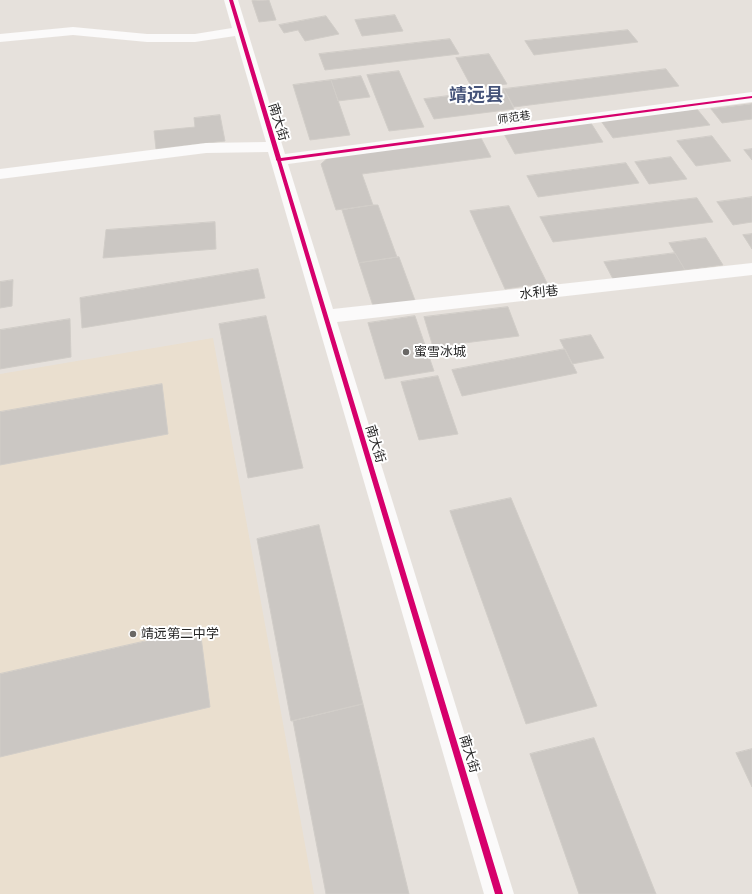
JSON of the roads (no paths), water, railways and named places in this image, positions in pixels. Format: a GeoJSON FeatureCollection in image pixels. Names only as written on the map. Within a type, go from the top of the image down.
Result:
{"type":"FeatureCollection","features":[{"type":"Feature","properties":{"kind":"street","name":"南大街"},"geometry":{"type":"LineString","coordinates":[[230,0],[499,894]]}},
{"type":"Feature","properties":{"kind":"street"},"geometry":{"type":"LineString","coordinates":[[0,38],[73,30],[147,38],[195,38],[240,31]]}},
{"type":"Feature","properties":{"kind":"street","name":"师范巷"},"geometry":{"type":"LineString","coordinates":[[0,174],[206,148],[276,153],[752,97]]}},
{"type":"Feature","properties":{"kind":"street","name":"水利巷"},"geometry":{"type":"LineString","coordinates":[[325,317],[752,269]]}},
{"type":"Feature","properties":{"kind":"place","name":"蜜雪冰城"},"geometry":{"type":"Point","coordinates":[406,352]}},
{"type":"Feature","properties":{"kind":"place","name":"靖远第二中学"},"geometry":{"type":"Point","coordinates":[133,634]}},
{"type":"Feature","properties":{"kind":"district","name":"靖远县"},"geometry":{"type":"Point","coordinates":[476,96]}}]}
